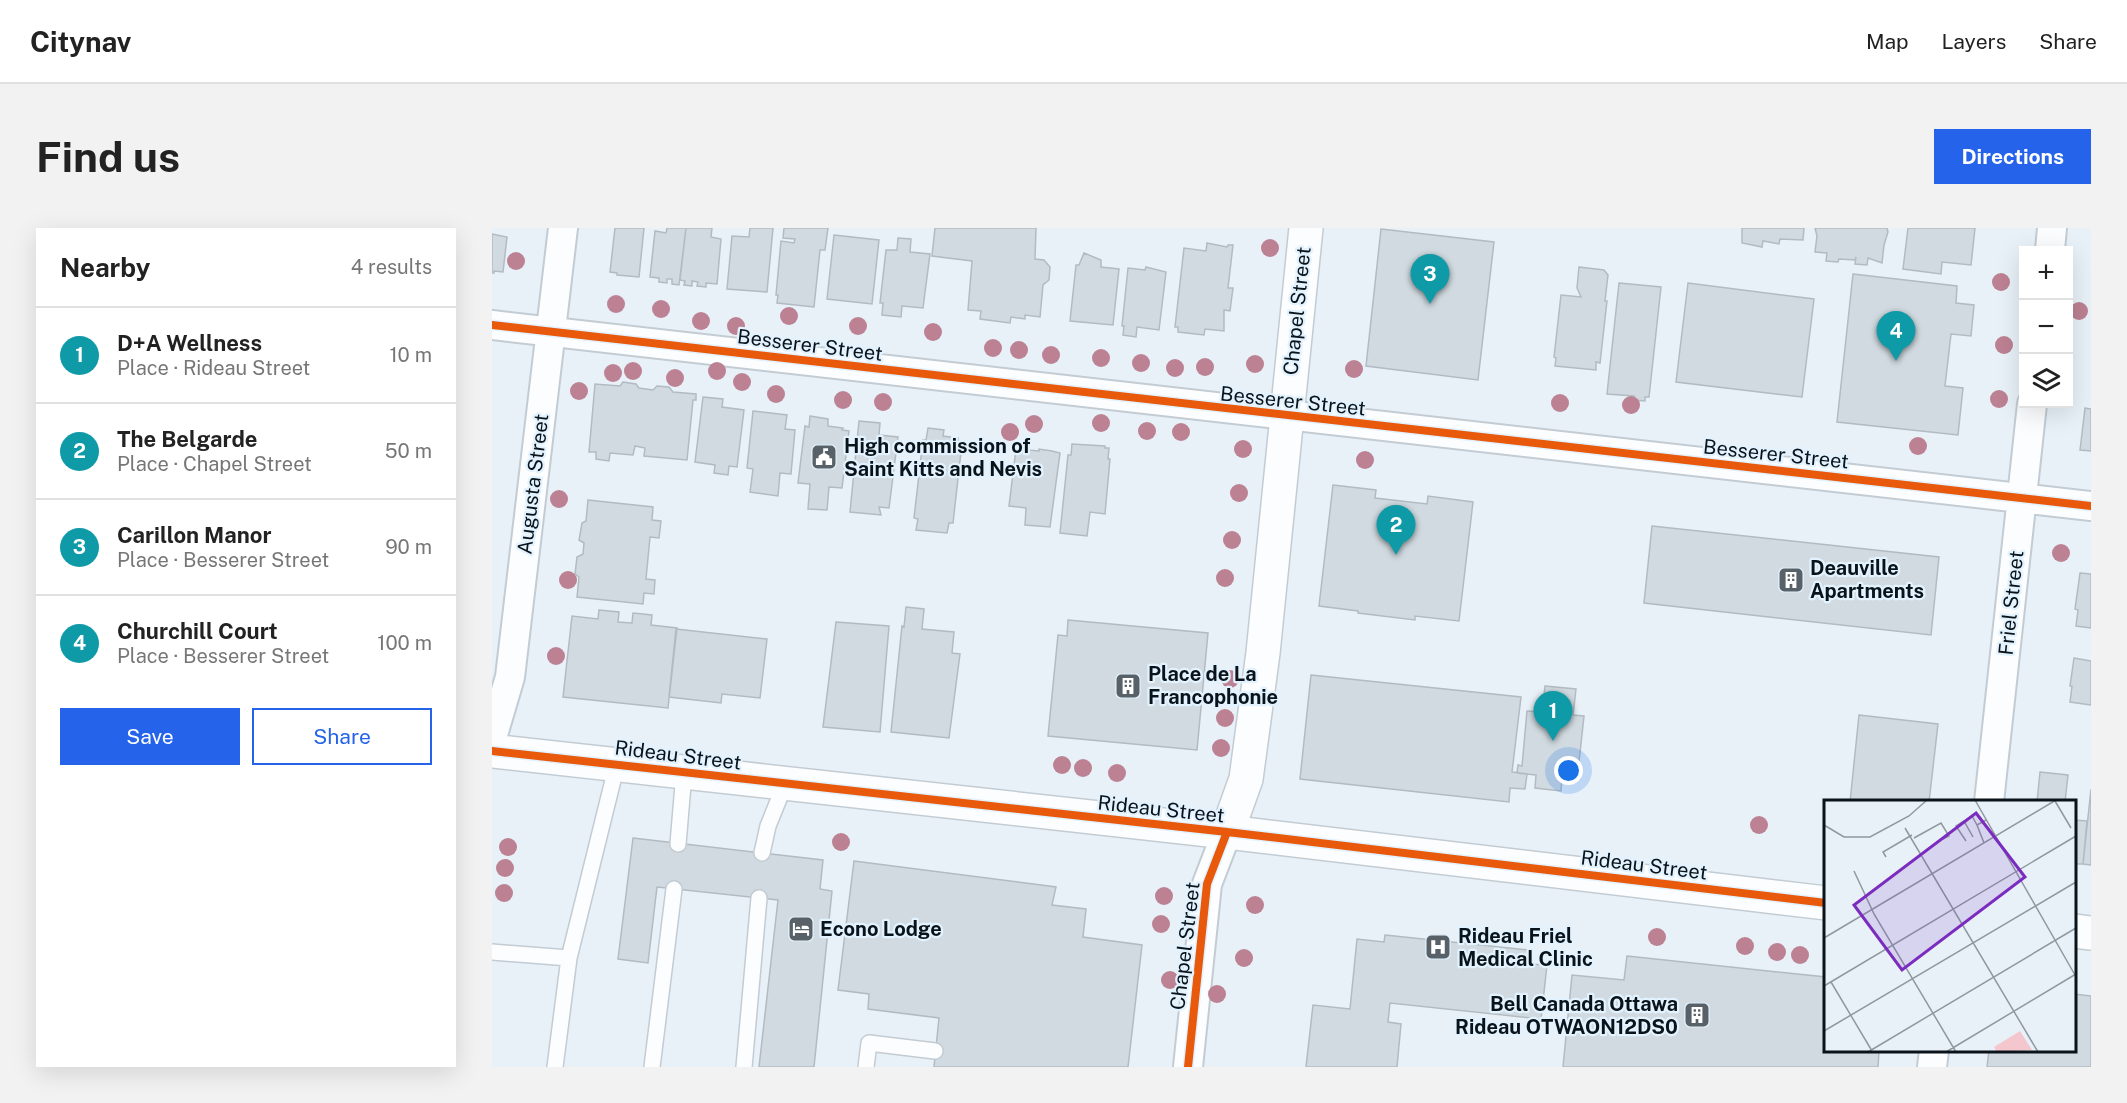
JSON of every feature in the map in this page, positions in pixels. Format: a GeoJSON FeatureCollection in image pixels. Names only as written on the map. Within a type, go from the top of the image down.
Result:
{"type":"FeatureCollection","features":[{"type":"Feature","properties":{"kind":"main road","name":"Chapel Street"},"geometry":{"type":"LineString","coordinates":[[1227,832],[1246,779],[1268,618],[1306,228]]}},
{"type":"Feature","properties":{"kind":"main road","name":"Rideau Street"},"geometry":{"type":"LineString","coordinates":[[492,752],[1227,832],[1824,903]]}},
{"type":"Feature","properties":{"kind":"main road"},"geometry":{"type":"LineString","coordinates":[[2076,932],[2091,933]]}},
{"type":"Feature","properties":{"kind":"street","name":"Augusta Street"},"geometry":{"type":"LineString","coordinates":[[492,738],[510,677],[563,228]]}},
{"type":"Feature","properties":{"kind":"street"},"geometry":{"type":"LineString","coordinates":[[2050,246],[2052,228]]}},
{"type":"Feature","properties":{"kind":"street","name":"Besserer Street"},"geometry":{"type":"LineString","coordinates":[[492,325],[2091,506]]}},
{"type":"Feature","properties":{"kind":"street","name":"Friel Street"},"geometry":{"type":"LineString","coordinates":[[1989,800],[2032,408]]}},
{"type":"Feature","properties":{"kind":"street","name":"Chapel Street"},"geometry":{"type":"LineString","coordinates":[[1188,1067],[1207,884],[1227,832]]}},
{"type":"Feature","properties":{"kind":"street"},"geometry":{"type":"LineString","coordinates":[[1932,1067],[1934,1052]]}},
{"type":"Feature","properties":{"kind":"lane"},"geometry":{"type":"LineString","coordinates":[[555,1067],[570,958],[617,764]]}},
{"type":"Feature","properties":{"kind":"lane"},"geometry":{"type":"LineString","coordinates":[[678,844],[684,773]]}},
{"type":"Feature","properties":{"kind":"lane"},"geometry":{"type":"LineString","coordinates":[[762,853],[768,826],[785,784]]}},
{"type":"Feature","properties":{"kind":"lane"},"geometry":{"type":"LineString","coordinates":[[652,1067],[674,889]]}},
{"type":"Feature","properties":{"kind":"lane"},"geometry":{"type":"LineString","coordinates":[[744,1067],[759,898]]}},
{"type":"Feature","properties":{"kind":"lane"},"geometry":{"type":"LineString","coordinates":[[492,952],[570,958]]}},
{"type":"Feature","properties":{"kind":"lane"},"geometry":{"type":"LineString","coordinates":[[866,1067],[869,1043],[935,1051]]}},
{"type":"Feature","properties":{"kind":"building"},"geometry":{"type":"Polygon","coordinates":[[[615,228],[644,228],[639,277],[610,272],[615,228]]]}},
{"type":"Feature","properties":{"kind":"building"},"geometry":{"type":"Polygon","coordinates":[[[667,228],[686,228],[679,285],[672,284],[672,279],[667,279],[667,283],[659,282],[659,278],[650,277],[655,231],[666,233],[667,228]]]}},
{"type":"Feature","properties":{"kind":"building"},"geometry":{"type":"Polygon","coordinates":[[[686,228],[712,228],[711,237],[721,239],[717,284],[706,283],[706,287],[697,286],[698,282],[692,281],[692,286],[684,285],[685,281],[680,280],[686,228]]]}},
{"type":"Feature","properties":{"kind":"building"},"geometry":{"type":"Polygon","coordinates":[[[750,228],[773,228],[767,292],[727,289],[732,236],[749,237],[750,228]]]}},
{"type":"Feature","properties":{"kind":"building"},"geometry":{"type":"Polygon","coordinates":[[[784,228],[828,228],[825,250],[820,250],[814,307],[777,303],[781,241],[794,243],[795,239],[783,238],[784,228]]]}},
{"type":"Feature","properties":{"kind":"building"},"geometry":{"type":"Polygon","coordinates":[[[935,228],[1036,228],[1035,259],[1044,260],[1050,267],[1049,280],[1043,285],[1040,317],[1025,315],[1025,319],[1011,317],[1010,323],[980,319],[981,311],[968,310],[972,261],[932,256],[935,228]]]}},
{"type":"Feature","properties":{"kind":"building"},"geometry":{"type":"Polygon","coordinates":[[[1742,228],[1804,228],[1803,240],[1780,239],[1779,244],[1763,241],[1762,247],[1742,243],[1742,228]]]}},
{"type":"Feature","properties":{"kind":"building"},"geometry":{"type":"Polygon","coordinates":[[[1815,228],[1887,228],[1882,263],[1868,258],[1867,265],[1855,264],[1856,257],[1855,260],[1826,261],[1827,253],[1815,252],[1817,236],[1815,228]]]}},
{"type":"Feature","properties":{"kind":"building"},"geometry":{"type":"Polygon","coordinates":[[[1908,228],[1975,228],[1971,265],[1942,262],[1941,274],[1903,269],[1908,228]]]}},
{"type":"Feature","properties":{"kind":"building"},"geometry":{"type":"Polygon","coordinates":[[[1381,229],[1494,242],[1478,380],[1366,366],[1381,229]]]}},
{"type":"Feature","properties":{"kind":"building"},"geometry":{"type":"Polygon","coordinates":[[[492,234],[507,237],[503,272],[494,271],[492,273],[492,234]]]}},
{"type":"Feature","properties":{"kind":"building"},"geometry":{"type":"Polygon","coordinates":[[[834,235],[879,240],[872,304],[827,299],[834,235]]]}},
{"type":"Feature","properties":{"kind":"building"},"geometry":{"type":"Polygon","coordinates":[[[898,238],[911,239],[910,252],[930,254],[923,308],[902,306],[901,317],[882,315],[883,303],[880,303],[886,250],[897,250],[898,238]]]}},
{"type":"Feature","properties":{"kind":"building"},"geometry":{"type":"Polygon","coordinates":[[[1207,243],[1227,247],[1233,245],[1228,288],[1233,288],[1230,311],[1224,310],[1224,331],[1205,329],[1204,335],[1178,332],[1178,327],[1175,327],[1184,248],[1206,251],[1207,243]]]}},
{"type":"Feature","properties":{"kind":"building"},"geometry":{"type":"Polygon","coordinates":[[[1084,253],[1101,260],[1101,267],[1119,269],[1113,325],[1070,321],[1076,265],[1079,265],[1084,253]]]}},
{"type":"Feature","properties":{"kind":"building"},"geometry":{"type":"Polygon","coordinates":[[[1146,267],[1166,272],[1159,330],[1137,327],[1136,337],[1123,335],[1128,268],[1145,270],[1146,267]]]}},
{"type":"Feature","properties":{"kind":"building"},"geometry":{"type":"Polygon","coordinates":[[[1579,267],[1604,270],[1608,275],[1600,363],[1596,362],[1596,370],[1555,366],[1561,295],[1581,297],[1577,288],[1579,267]]]}},
{"type":"Feature","properties":{"kind":"building"},"geometry":{"type":"Polygon","coordinates":[[[1853,274],[1957,286],[1956,303],[1974,305],[1971,336],[1951,334],[1945,386],[1963,388],[1958,435],[1837,422],[1853,274]]]}},
{"type":"Feature","properties":{"kind":"building"},"geometry":{"type":"Polygon","coordinates":[[[1619,283],[1661,287],[1649,397],[1645,397],[1645,401],[1634,400],[1634,396],[1607,394],[1619,283]]]}},
{"type":"Feature","properties":{"kind":"building"},"geometry":{"type":"Polygon","coordinates":[[[1688,283],[1814,299],[1802,397],[1676,382],[1688,283]]]}},
{"type":"Feature","properties":{"kind":"building"},"geometry":{"type":"Polygon","coordinates":[[[623,382],[636,384],[639,388],[653,390],[657,386],[669,387],[673,392],[696,394],[696,400],[693,400],[687,460],[644,456],[645,448],[635,446],[633,455],[610,453],[609,461],[596,459],[596,452],[589,452],[595,384],[620,386],[623,382]]]}},
{"type":"Feature","properties":{"kind":"building"},"geometry":{"type":"Polygon","coordinates":[[[703,397],[723,399],[722,407],[744,410],[737,467],[729,466],[728,475],[714,473],[715,465],[695,462],[703,397]]]}},
{"type":"Feature","properties":{"kind":"building"},"geometry":{"type":"Polygon","coordinates":[[[2085,408],[2091,409],[2091,451],[2080,450],[2085,408]]]}},
{"type":"Feature","properties":{"kind":"building"},"geometry":{"type":"Polygon","coordinates":[[[753,411],[787,415],[785,429],[795,430],[791,474],[780,473],[778,496],[750,492],[753,469],[747,468],[753,411]]]}},
{"type":"Feature","properties":{"kind":"building","name":"High commission of Saint Kitts and Nevis"},"geometry":{"type":"Polygon","coordinates":[[[810,416],[828,419],[828,426],[849,431],[842,488],[829,487],[827,510],[808,509],[810,484],[798,483],[805,426],[809,427],[810,416]]]}},
{"type":"Feature","properties":{"kind":"building"},"geometry":{"type":"Polygon","coordinates":[[[859,421],[880,423],[879,435],[898,437],[889,508],[879,507],[881,515],[850,512],[859,421]]]}},
{"type":"Feature","properties":{"kind":"building"},"geometry":{"type":"Polygon","coordinates":[[[928,428],[944,430],[943,436],[958,438],[958,442],[962,443],[953,523],[949,523],[947,533],[916,530],[918,519],[914,518],[923,440],[926,440],[928,428]]]}},
{"type":"Feature","properties":{"kind":"building"},"geometry":{"type":"Polygon","coordinates":[[[1072,444],[1109,448],[1105,514],[1090,512],[1087,536],[1060,533],[1068,455],[1071,455],[1072,444]]]}},
{"type":"Feature","properties":{"kind":"building"},"geometry":{"type":"Polygon","coordinates":[[[1016,449],[1039,451],[1039,449],[1060,453],[1050,527],[1025,525],[1026,508],[1009,506],[1016,449]]]}},
{"type":"Feature","properties":{"kind":"building"},"geometry":{"type":"Polygon","coordinates":[[[1333,485],[1376,490],[1375,498],[1427,504],[1428,496],[1473,502],[1459,621],[1415,616],[1415,620],[1319,606],[1333,485]]]}},
{"type":"Feature","properties":{"kind":"building"},"geometry":{"type":"Polygon","coordinates":[[[588,500],[653,507],[652,520],[661,521],[659,538],[650,537],[646,579],[655,580],[654,594],[644,593],[643,604],[577,597],[579,577],[575,574],[577,557],[583,554],[584,543],[579,540],[582,523],[586,521],[588,500]]]}},
{"type":"Feature","properties":{"kind":"building","name":"Deauville Apartments"},"geometry":{"type":"Polygon","coordinates":[[[1652,526],[1939,557],[1931,635],[1644,603],[1652,526]]]}},
{"type":"Feature","properties":{"kind":"building"},"geometry":{"type":"Polygon","coordinates":[[[2080,573],[2091,574],[2091,628],[2076,626],[2078,610],[2075,609],[2080,573]]]}},
{"type":"Feature","properties":{"kind":"building"},"geometry":{"type":"Polygon","coordinates":[[[906,607],[924,609],[922,629],[954,632],[952,653],[960,654],[949,738],[891,732],[906,607]]]}},
{"type":"Feature","properties":{"kind":"building"},"geometry":{"type":"Polygon","coordinates":[[[599,610],[619,612],[618,622],[632,623],[633,613],[652,615],[651,625],[677,628],[668,708],[563,697],[572,616],[598,619],[599,610]]]}},
{"type":"Feature","properties":{"kind":"building","name":"Place de La Francophonie"},"geometry":{"type":"Polygon","coordinates":[[[1068,620],[1208,633],[1197,750],[1048,736],[1058,635],[1067,636],[1068,620]]]}},
{"type":"Feature","properties":{"kind":"building"},"geometry":{"type":"Polygon","coordinates":[[[836,622],[889,626],[880,732],[823,727],[836,622]]]}},
{"type":"Feature","properties":{"kind":"building"},"geometry":{"type":"Polygon","coordinates":[[[676,629],[767,639],[760,698],[722,694],[721,703],[669,697],[676,629]]]}},
{"type":"Feature","properties":{"kind":"building"},"geometry":{"type":"Polygon","coordinates":[[[2074,658],[2091,661],[2091,705],[2070,702],[2074,658]]]}},
{"type":"Feature","properties":{"kind":"building"},"geometry":{"type":"Polygon","coordinates":[[[1311,675],[1521,697],[1512,772],[1527,774],[1525,789],[1510,788],[1509,802],[1300,779],[1311,675]]]}},
{"type":"Feature","properties":{"kind":"building"},"geometry":{"type":"Polygon","coordinates":[[[1545,686],[1576,689],[1573,715],[1584,716],[1578,771],[1581,771],[1580,779],[1562,777],[1561,791],[1535,788],[1536,775],[1517,773],[1518,765],[1522,766],[1527,711],[1542,712],[1545,686]]]}},
{"type":"Feature","properties":{"kind":"building"},"geometry":{"type":"Polygon","coordinates":[[[1859,715],[1938,724],[1929,800],[1850,800],[1859,715]]]}},
{"type":"Feature","properties":{"kind":"building"},"geometry":{"type":"Polygon","coordinates":[[[2040,772],[2068,775],[2065,800],[2037,800],[2040,772]]]}},
{"type":"Feature","properties":{"kind":"building"},"geometry":{"type":"Polygon","coordinates":[[[2091,789],[2091,865],[2083,864],[2091,789]]]}},
{"type":"Feature","properties":{"kind":"building"},"geometry":{"type":"Polygon","coordinates":[[[2076,820],[2087,821],[2083,864],[2076,864],[2076,820]]]}},
{"type":"Feature","properties":{"kind":"building","name":"Econo Lodge"},"geometry":{"type":"Polygon","coordinates":[[[633,838],[823,860],[820,889],[832,891],[814,1067],[759,1067],[778,900],[657,887],[648,963],[618,959],[633,838]]]}},
{"type":"Feature","properties":{"kind":"building"},"geometry":{"type":"Polygon","coordinates":[[[854,861],[1056,887],[1052,905],[1086,909],[1083,937],[1142,945],[1128,1067],[934,1067],[939,1018],[868,1009],[869,994],[838,990],[854,861]]]}},
{"type":"Feature","properties":{"kind":"building"},"geometry":{"type":"Polygon","coordinates":[[[1385,935],[1529,950],[1528,964],[1547,965],[1541,1019],[1390,1003],[1388,1022],[1401,1024],[1397,1067],[1306,1067],[1313,1005],[1350,1009],[1357,939],[1384,942],[1385,935]]]}},
{"type":"Feature","properties":{"kind":"building","name":"Bell Canada Ottawa Rideau OTWAON12DS0"},"geometry":{"type":"Polygon","coordinates":[[[1627,956],[1824,977],[1824,1052],[1879,1052],[1878,1067],[1563,1067],[1572,975],[1624,980],[1627,956]]]}},
{"type":"Feature","properties":{"kind":"building"},"geometry":{"type":"Polygon","coordinates":[[[2076,994],[2091,996],[2091,1067],[1987,1067],[1989,1052],[2076,1052],[2076,994]]]}},
{"type":"Feature","properties":{"kind":"cycle path"},"geometry":{"type":"LineString","coordinates":[[492,325],[2091,506]]}},
{"type":"Feature","properties":{"kind":"cycle path"},"geometry":{"type":"LineString","coordinates":[[492,751],[1227,832],[1824,903]]}},
{"type":"Feature","properties":{"kind":"cycle path"},"geometry":{"type":"LineString","coordinates":[[1188,1067],[1207,884],[1227,832]]}},
{"type":"Feature","properties":{"kind":"place","name":"Carillon Manor"},"geometry":{"type":"Point","coordinates":[1430,304]}},
{"type":"Feature","properties":{"kind":"place","name":"Churchill Court"},"geometry":{"type":"Point","coordinates":[1896,361]}},
{"type":"Feature","properties":{"kind":"place","name":"High commission of Saint Kitts and Nevis"},"geometry":{"type":"Point","coordinates":[824,457]}},
{"type":"Feature","properties":{"kind":"place","name":"The Belgarde"},"geometry":{"type":"Point","coordinates":[1396,555]}},
{"type":"Feature","properties":{"kind":"place","name":"Deauville Apartments"},"geometry":{"type":"Point","coordinates":[1791,580]}},
{"type":"Feature","properties":{"kind":"place","name":"Place de La Francophonie"},"geometry":{"type":"Point","coordinates":[1128,686]}},
{"type":"Feature","properties":{"kind":"place","name":"D+A Wellness"},"geometry":{"type":"Point","coordinates":[1553,741]}},
{"type":"Feature","properties":{"kind":"place","name":"Econo Lodge"},"geometry":{"type":"Point","coordinates":[801,929]}},
{"type":"Feature","properties":{"kind":"place","name":"Rideau Friel Medical Clinic"},"geometry":{"type":"Point","coordinates":[1438,947]}},
{"type":"Feature","properties":{"kind":"place","name":"Bell Canada Ottawa Rideau OTWAON12DS0"},"geometry":{"type":"Point","coordinates":[1697,1015]}}]}
